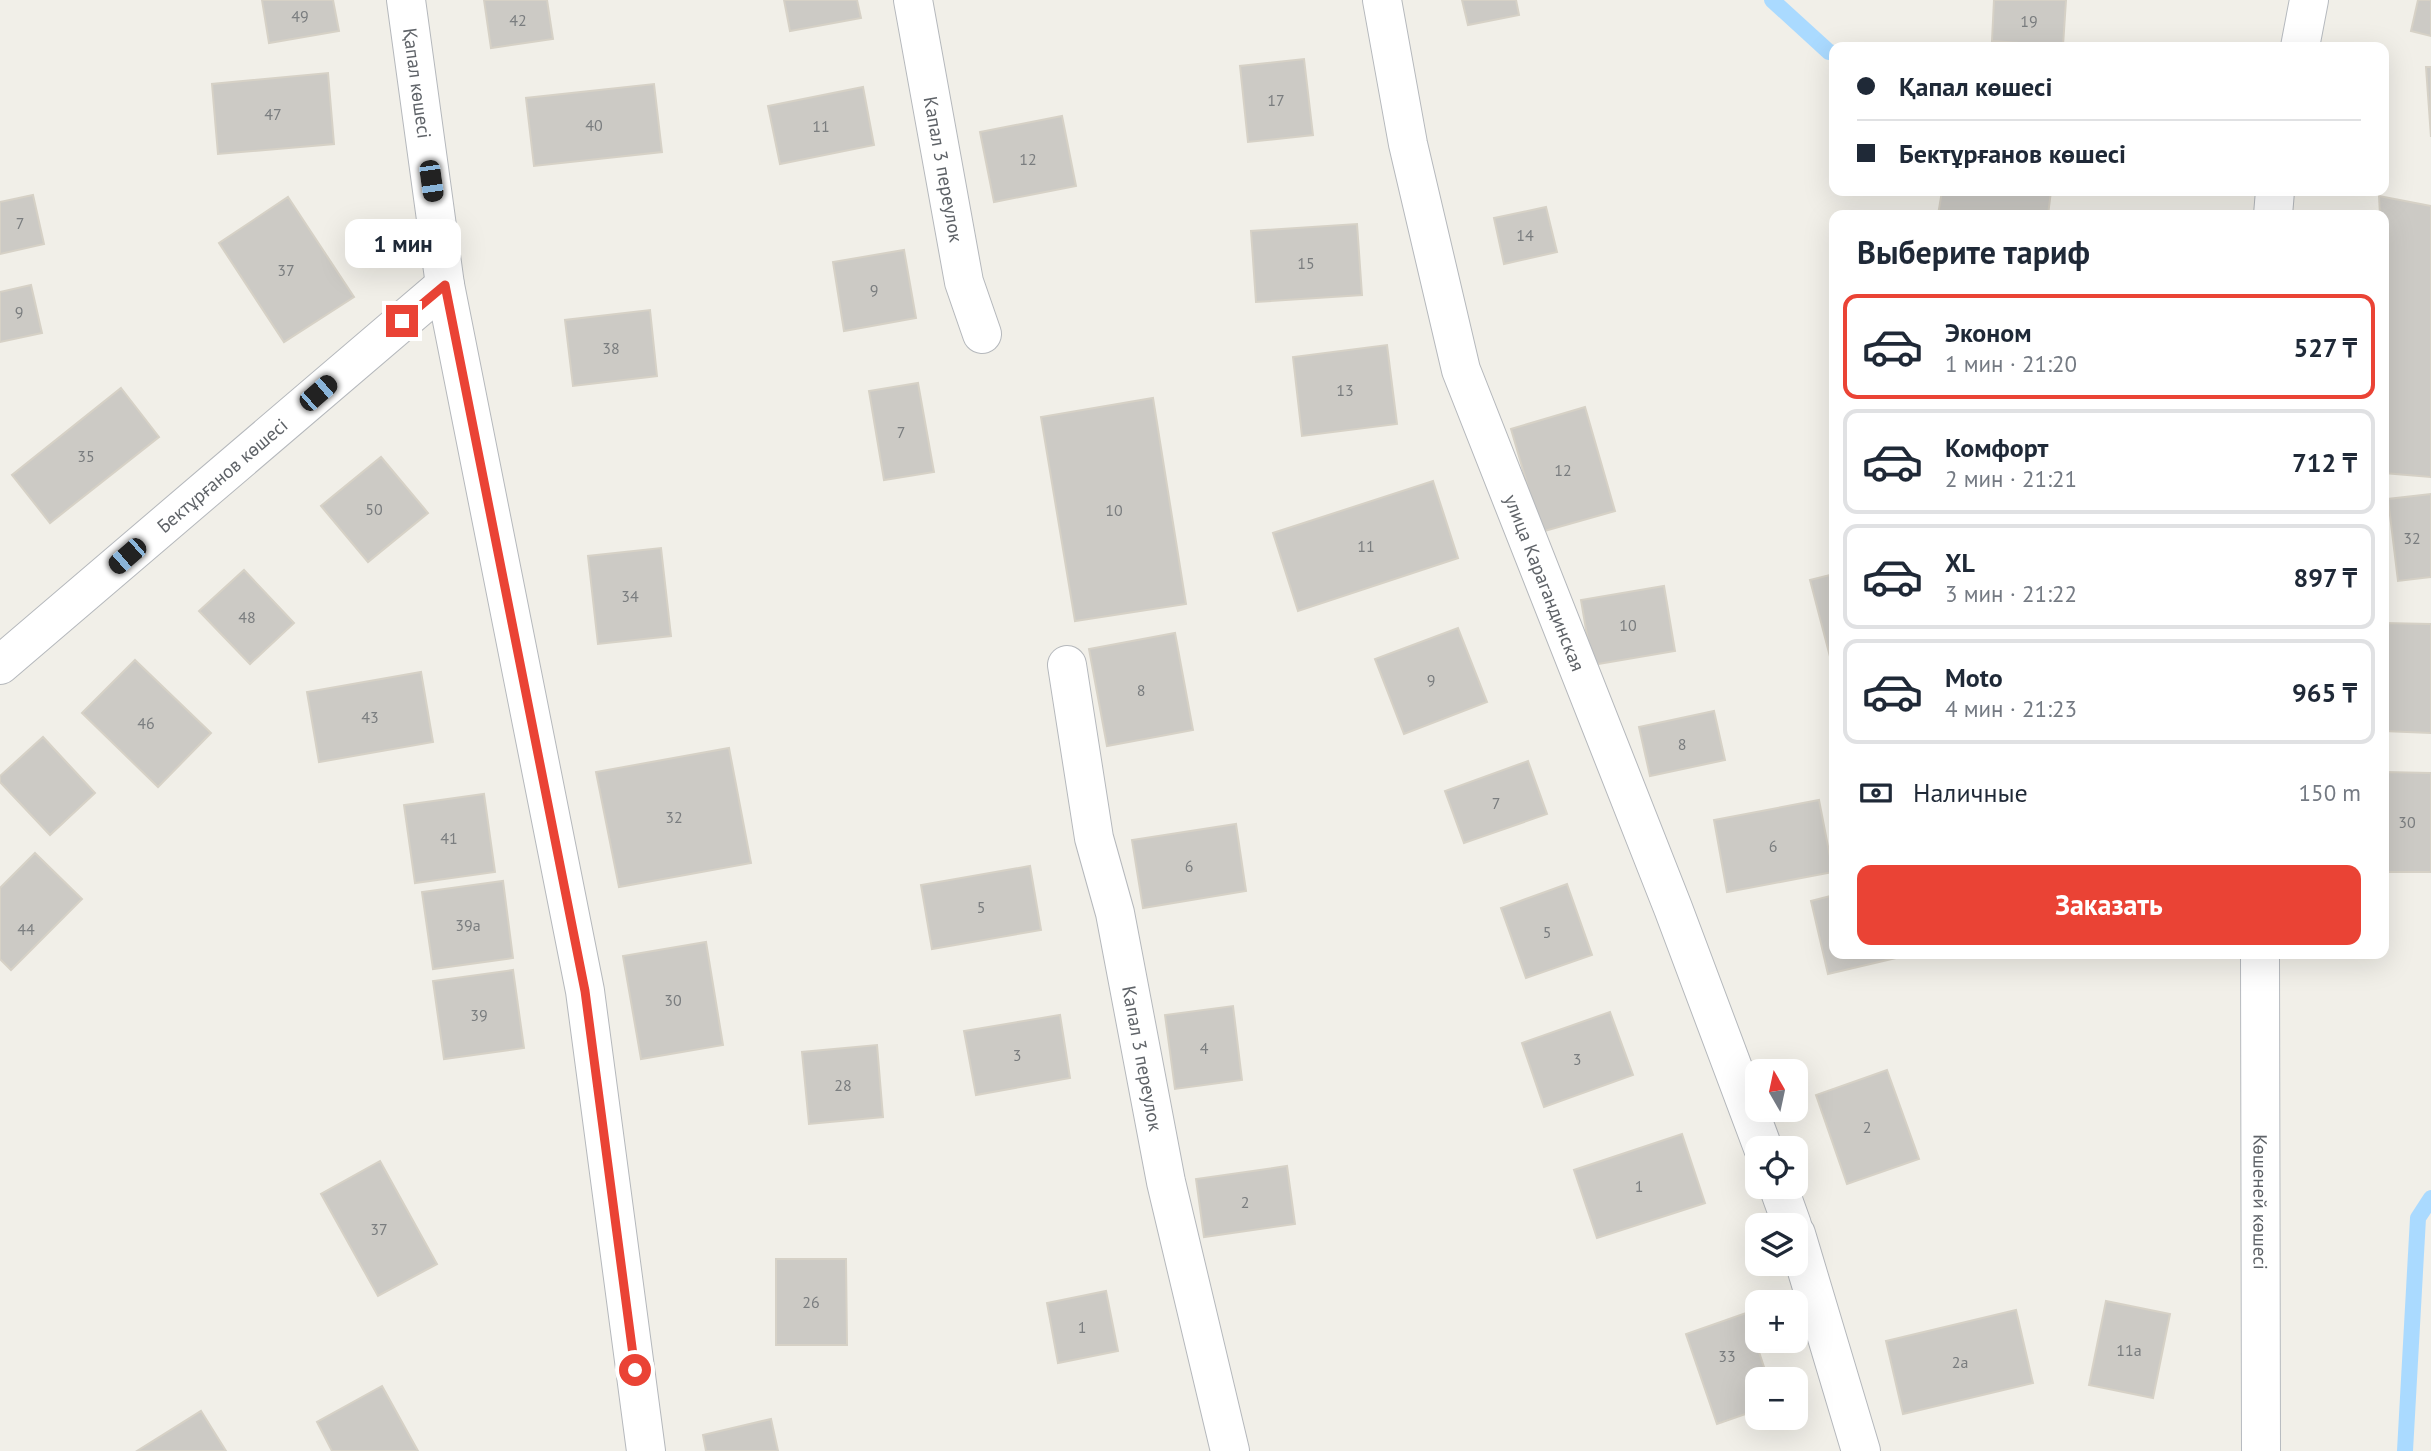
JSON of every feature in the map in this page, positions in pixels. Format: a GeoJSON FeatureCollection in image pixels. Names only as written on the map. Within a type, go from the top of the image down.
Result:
{"type":"FeatureCollection","features":[{"type":"Feature","properties":{"kind":"street","name":"Қапал көшесі"},"geometry":{"type":"LineString","coordinates":[[406,0],[445,285],[585,991],[646,1451]]}},
{"type":"Feature","properties":{"kind":"street","name":"Капал 3 переулок"},"geometry":{"type":"LineString","coordinates":[[913,0],[964,282],[982,334]]}},
{"type":"Feature","properties":{"kind":"street","name":"улица Карагандинская"},"geometry":{"type":"LineString","coordinates":[[1382,0],[1408,144],[1461,370],[1673,908],[1758,1136]]}},
{"type":"Feature","properties":{"kind":"street"},"geometry":{"type":"LineString","coordinates":[[2301,42],[2309,0]]}},
{"type":"Feature","properties":{"kind":"street","name":"Бектұрғанов көшесі"},"geometry":{"type":"LineString","coordinates":[[0,665],[445,285]]}},
{"type":"Feature","properties":{"kind":"street","name":"Капал 3 переулок"},"geometry":{"type":"LineString","coordinates":[[1067,665],[1094,838],[1115,913],[1166,1182],[1230,1451]]}},
{"type":"Feature","properties":{"kind":"street","name":"Көшеней көшесі"},"geometry":{"type":"LineString","coordinates":[[2260,959],[2261,1451]]}},
{"type":"Feature","properties":{"kind":"street"},"geometry":{"type":"LineString","coordinates":[[1808,1274],[1861,1451]]}},
{"type":"Feature","properties":{"kind":"building"},"geometry":{"type":"Polygon","coordinates":[[[262,0],[333,0],[339,31],[269,43],[262,0]]]}},
{"type":"Feature","properties":{"kind":"building"},"geometry":{"type":"Polygon","coordinates":[[[484,0],[547,0],[553,39],[491,48],[484,0]]]}},
{"type":"Feature","properties":{"kind":"building"},"geometry":{"type":"Polygon","coordinates":[[[784,0],[857,0],[861,18],[790,31],[784,0]]]}},
{"type":"Feature","properties":{"kind":"building"},"geometry":{"type":"Polygon","coordinates":[[[1462,0],[1516,0],[1519,15],[1468,25],[1462,0]]]}},
{"type":"Feature","properties":{"kind":"building"},"geometry":{"type":"Polygon","coordinates":[[[1994,0],[2066,0],[2063,42],[1992,41],[1994,0]]]}},
{"type":"Feature","properties":{"kind":"building"},"geometry":{"type":"Polygon","coordinates":[[[2418,0],[2431,0],[2431,36],[2411,31],[2418,0]]]}},
{"type":"Feature","properties":{"kind":"building"},"geometry":{"type":"Polygon","coordinates":[[[1304,59],[1313,135],[1248,142],[1240,66],[1304,59]]]}},
{"type":"Feature","properties":{"kind":"building"},"geometry":{"type":"Polygon","coordinates":[[[2426,67],[2431,67],[2431,137],[2426,67]]]}},
{"type":"Feature","properties":{"kind":"building"},"geometry":{"type":"Polygon","coordinates":[[[328,73],[334,144],[218,154],[212,84],[328,73]]]}},
{"type":"Feature","properties":{"kind":"building"},"geometry":{"type":"Polygon","coordinates":[[[654,84],[662,152],[534,166],[526,98],[654,84]]]}},
{"type":"Feature","properties":{"kind":"building"},"geometry":{"type":"Polygon","coordinates":[[[863,87],[874,145],[780,164],[768,106],[863,87]]]}},
{"type":"Feature","properties":{"kind":"building"},"geometry":{"type":"Polygon","coordinates":[[[1062,116],[1076,186],[994,202],[980,132],[1062,116]]]}},
{"type":"Feature","properties":{"kind":"building"},"geometry":{"type":"Polygon","coordinates":[[[33,195],[44,244],[0,254],[0,202],[33,195]]]}},
{"type":"Feature","properties":{"kind":"building"},"geometry":{"type":"Polygon","coordinates":[[[1941,196],[2050,196],[2049,210],[1939,210],[1941,196]]]}},
{"type":"Feature","properties":{"kind":"building"},"geometry":{"type":"Polygon","coordinates":[[[2379,196],[2431,206],[2431,477],[2389,473],[2389,210],[2380,210],[2379,196]]]}},
{"type":"Feature","properties":{"kind":"building"},"geometry":{"type":"Polygon","coordinates":[[[288,197],[354,297],[284,342],[219,243],[288,197]]]}},
{"type":"Feature","properties":{"kind":"building"},"geometry":{"type":"Polygon","coordinates":[[[1546,207],[1557,252],[1504,264],[1494,218],[1546,207]]]}},
{"type":"Feature","properties":{"kind":"building"},"geometry":{"type":"Polygon","coordinates":[[[1357,224],[1362,295],[1256,302],[1251,231],[1357,224]]]}},
{"type":"Feature","properties":{"kind":"building"},"geometry":{"type":"Polygon","coordinates":[[[904,250],[916,318],[844,331],[833,262],[904,250]]]}},
{"type":"Feature","properties":{"kind":"building"},"geometry":{"type":"Polygon","coordinates":[[[31,285],[42,333],[0,342],[0,292],[31,285]]]}},
{"type":"Feature","properties":{"kind":"building"},"geometry":{"type":"Polygon","coordinates":[[[650,310],[657,376],[573,386],[565,320],[650,310]]]}},
{"type":"Feature","properties":{"kind":"building"},"geometry":{"type":"Polygon","coordinates":[[[1387,345],[1397,424],[1302,436],[1293,357],[1387,345]]]}},
{"type":"Feature","properties":{"kind":"building"},"geometry":{"type":"Polygon","coordinates":[[[918,383],[934,472],[884,480],[869,391],[918,383]]]}},
{"type":"Feature","properties":{"kind":"building"},"geometry":{"type":"Polygon","coordinates":[[[121,388],[159,437],[50,523],[12,475],[121,388]]]}},
{"type":"Feature","properties":{"kind":"building"},"geometry":{"type":"Polygon","coordinates":[[[1153,398],[1186,604],[1075,621],[1041,417],[1153,398]]]}},
{"type":"Feature","properties":{"kind":"building"},"geometry":{"type":"Polygon","coordinates":[[[1585,407],[1615,511],[1541,532],[1511,429],[1585,407]]]}},
{"type":"Feature","properties":{"kind":"building"},"geometry":{"type":"Polygon","coordinates":[[[381,457],[428,513],[368,562],[321,506],[381,457]]]}},
{"type":"Feature","properties":{"kind":"building"},"geometry":{"type":"Polygon","coordinates":[[[1433,481],[1458,558],[1298,611],[1273,533],[1433,481]]]}},
{"type":"Feature","properties":{"kind":"building"},"geometry":{"type":"Polygon","coordinates":[[[2431,494],[2431,577],[2398,581],[2389,499],[2431,494]]]}},
{"type":"Feature","properties":{"kind":"building"},"geometry":{"type":"Polygon","coordinates":[[[661,548],[671,636],[598,644],[588,556],[661,548]]]}},
{"type":"Feature","properties":{"kind":"building"},"geometry":{"type":"Polygon","coordinates":[[[244,570],[294,623],[250,664],[199,611],[244,570]]]}},
{"type":"Feature","properties":{"kind":"building"},"geometry":{"type":"Polygon","coordinates":[[[1829,575],[1829,653],[1810,580],[1829,575]]]}},
{"type":"Feature","properties":{"kind":"building"},"geometry":{"type":"Polygon","coordinates":[[[1664,586],[1675,651],[1592,665],[1581,600],[1664,586]]]}},
{"type":"Feature","properties":{"kind":"building"},"geometry":{"type":"Polygon","coordinates":[[[2389,623],[2431,624],[2431,733],[2389,731],[2389,623]]]}},
{"type":"Feature","properties":{"kind":"building"},"geometry":{"type":"Polygon","coordinates":[[[1458,628],[1487,702],[1404,734],[1375,659],[1458,628]]]}},
{"type":"Feature","properties":{"kind":"building"},"geometry":{"type":"Polygon","coordinates":[[[1175,633],[1193,730],[1107,746],[1089,649],[1175,633]]]}},
{"type":"Feature","properties":{"kind":"building"},"geometry":{"type":"Polygon","coordinates":[[[135,660],[211,733],[158,787],[82,713],[135,660]]]}},
{"type":"Feature","properties":{"kind":"building"},"geometry":{"type":"Polygon","coordinates":[[[421,672],[433,742],[319,762],[307,692],[421,672]]]}},
{"type":"Feature","properties":{"kind":"building"},"geometry":{"type":"Polygon","coordinates":[[[1714,711],[1725,760],[1650,776],[1639,727],[1714,711]]]}},
{"type":"Feature","properties":{"kind":"building"},"geometry":{"type":"Polygon","coordinates":[[[43,737],[95,793],[50,835],[0,782],[0,776],[43,737]]]}},
{"type":"Feature","properties":{"kind":"building"},"geometry":{"type":"Polygon","coordinates":[[[729,748],[751,863],[619,887],[596,772],[729,748]]]}},
{"type":"Feature","properties":{"kind":"building"},"geometry":{"type":"Polygon","coordinates":[[[1528,761],[1547,814],[1464,843],[1445,791],[1528,761]]]}},
{"type":"Feature","properties":{"kind":"building"},"geometry":{"type":"Polygon","coordinates":[[[2389,772],[2431,773],[2431,872],[2389,872],[2389,772]]]}},
{"type":"Feature","properties":{"kind":"building"},"geometry":{"type":"Polygon","coordinates":[[[484,794],[495,872],[415,883],[404,805],[484,794]]]}},
{"type":"Feature","properties":{"kind":"building"},"geometry":{"type":"Polygon","coordinates":[[[1819,800],[1829,851],[1829,873],[1727,892],[1714,820],[1819,800]]]}},
{"type":"Feature","properties":{"kind":"building"},"geometry":{"type":"Polygon","coordinates":[[[1236,824],[1246,891],[1143,908],[1132,840],[1236,824]]]}},
{"type":"Feature","properties":{"kind":"building"},"geometry":{"type":"Polygon","coordinates":[[[35,853],[82,899],[11,970],[0,959],[0,888],[35,853]]]}},
{"type":"Feature","properties":{"kind":"building"},"geometry":{"type":"Polygon","coordinates":[[[1030,866],[1041,930],[932,949],[921,885],[1030,866]]]}},
{"type":"Feature","properties":{"kind":"building"},"geometry":{"type":"Polygon","coordinates":[[[503,881],[513,958],[433,969],[422,892],[503,881]]]}},
{"type":"Feature","properties":{"kind":"building"},"geometry":{"type":"Polygon","coordinates":[[[1567,884],[1592,955],[1526,978],[1501,908],[1567,884]]]}},
{"type":"Feature","properties":{"kind":"building"},"geometry":{"type":"Polygon","coordinates":[[[1829,896],[1829,959],[1892,959],[1828,974],[1811,901],[1829,896]]]}},
{"type":"Feature","properties":{"kind":"building"},"geometry":{"type":"Polygon","coordinates":[[[706,942],[723,1045],[641,1059],[623,956],[706,942]]]}},
{"type":"Feature","properties":{"kind":"building"},"geometry":{"type":"Polygon","coordinates":[[[513,970],[524,1048],[444,1059],[433,981],[513,970]]]}},
{"type":"Feature","properties":{"kind":"building"},"geometry":{"type":"Polygon","coordinates":[[[1233,1006],[1242,1080],[1175,1089],[1165,1015],[1233,1006]]]}},
{"type":"Feature","properties":{"kind":"building"},"geometry":{"type":"Polygon","coordinates":[[[1610,1012],[1633,1075],[1544,1107],[1522,1043],[1610,1012]]]}},
{"type":"Feature","properties":{"kind":"building"},"geometry":{"type":"Polygon","coordinates":[[[1060,1015],[1070,1078],[976,1095],[964,1031],[1060,1015]]]}},
{"type":"Feature","properties":{"kind":"building"},"geometry":{"type":"Polygon","coordinates":[[[877,1045],[883,1117],[809,1124],[802,1052],[877,1045]]]}},
{"type":"Feature","properties":{"kind":"building"},"geometry":{"type":"Polygon","coordinates":[[[1887,1070],[1919,1159],[1847,1184],[1816,1095],[1887,1070]]]}},
{"type":"Feature","properties":{"kind":"building"},"geometry":{"type":"Polygon","coordinates":[[[1682,1134],[1705,1203],[1597,1238],[1574,1170],[1682,1134]]]}},
{"type":"Feature","properties":{"kind":"building"},"geometry":{"type":"Polygon","coordinates":[[[380,1161],[437,1264],[378,1296],[321,1194],[380,1161]]]}},
{"type":"Feature","properties":{"kind":"building"},"geometry":{"type":"Polygon","coordinates":[[[1287,1166],[1295,1224],[1204,1237],[1196,1179],[1287,1166]]]}},
{"type":"Feature","properties":{"kind":"building"},"geometry":{"type":"Polygon","coordinates":[[[776,1259],[846,1259],[847,1345],[776,1345],[776,1259]]]}},
{"type":"Feature","properties":{"kind":"building"},"geometry":{"type":"Polygon","coordinates":[[[1106,1291],[1118,1351],[1058,1363],[1047,1303],[1106,1291]]]}},
{"type":"Feature","properties":{"kind":"building"},"geometry":{"type":"Polygon","coordinates":[[[2106,1301],[2170,1314],[2153,1398],[2089,1385],[2106,1301]]]}},
{"type":"Feature","properties":{"kind":"building"},"geometry":{"type":"Polygon","coordinates":[[[2016,1310],[2033,1383],[1903,1414],[1886,1341],[2016,1310]]]}},
{"type":"Feature","properties":{"kind":"building"},"geometry":{"type":"Polygon","coordinates":[[[1745,1313],[1745,1353],[1759,1353],[1764,1367],[1745,1367],[1745,1414],[1717,1424],[1686,1334],[1745,1313]]]}},
{"type":"Feature","properties":{"kind":"building"},"geometry":{"type":"Polygon","coordinates":[[[382,1386],[418,1451],[332,1451],[317,1422],[382,1386]]]}},
{"type":"Feature","properties":{"kind":"building"},"geometry":{"type":"Polygon","coordinates":[[[201,1411],[226,1451],[137,1451],[201,1411]]]}},
{"type":"Feature","properties":{"kind":"building"},"geometry":{"type":"Polygon","coordinates":[[[771,1419],[778,1451],[706,1451],[703,1435],[771,1419]]]}},
{"type":"Feature","properties":{"kind":"waterway"},"geometry":{"type":"LineString","coordinates":[[1772,0],[1829,52]]}},
{"type":"Feature","properties":{"kind":"waterway"},"geometry":{"type":"LineString","coordinates":[[2405,1451],[2418,1218],[2431,1198]]}},
{"type":"Feature","properties":{"kind":"route"},"geometry":{"type":"LineString","coordinates":[[402,321],[445,285],[585,991],[635,1370]]}}]}
